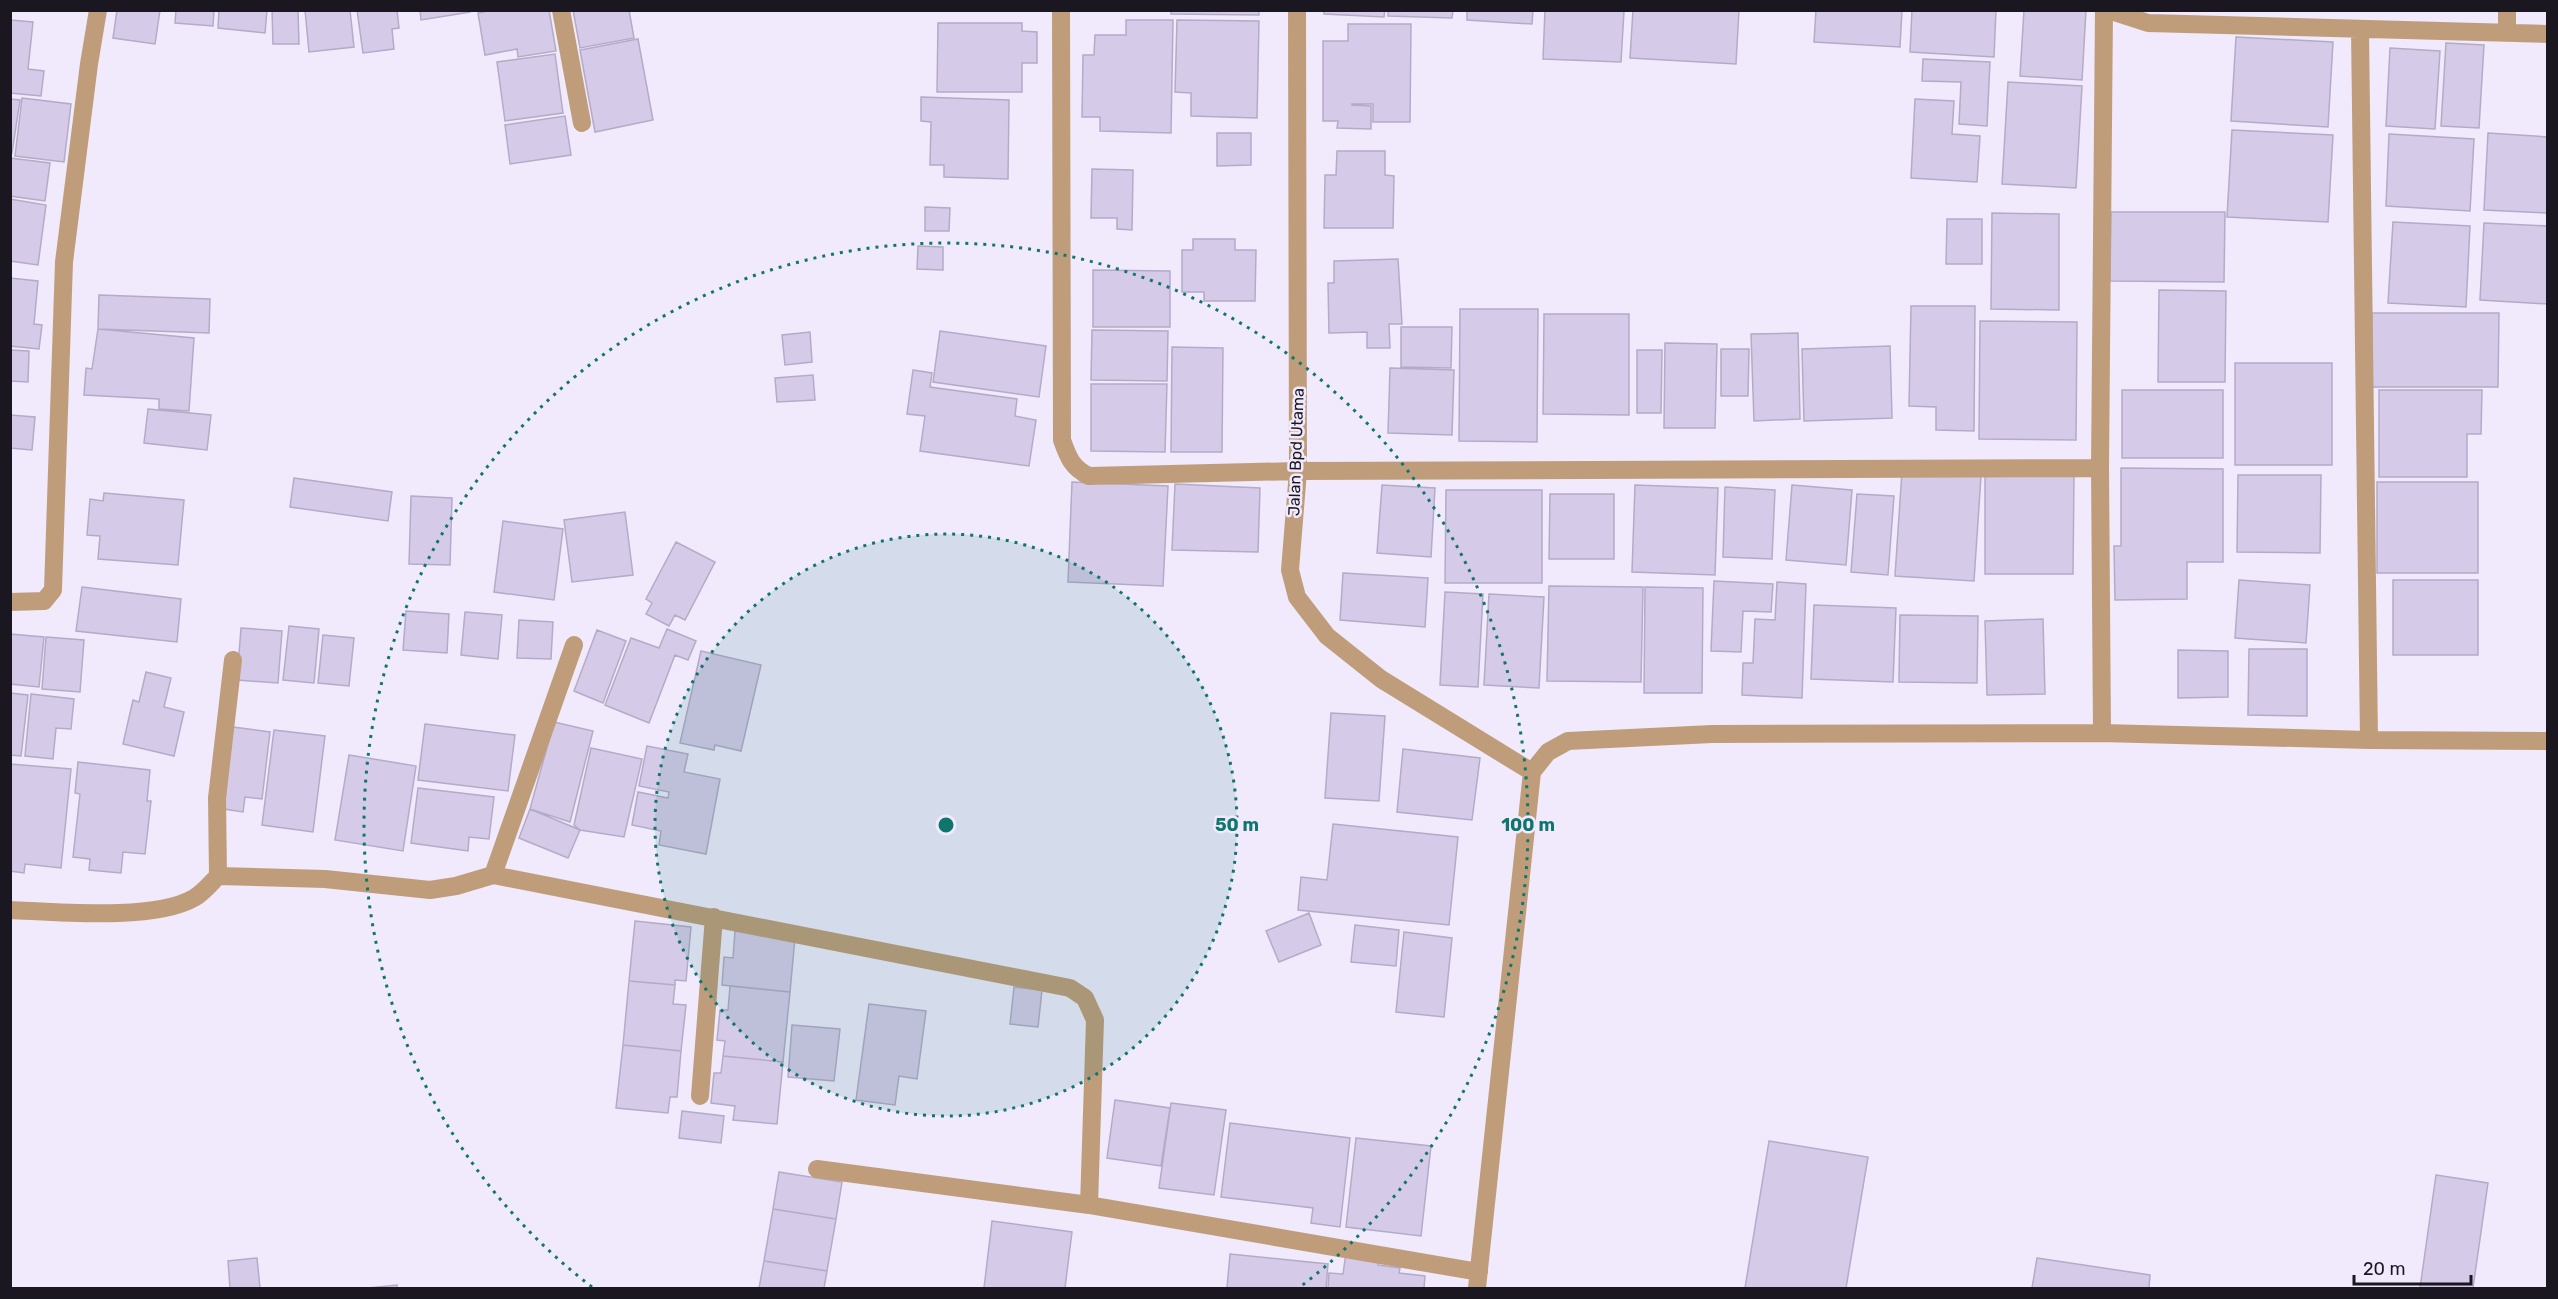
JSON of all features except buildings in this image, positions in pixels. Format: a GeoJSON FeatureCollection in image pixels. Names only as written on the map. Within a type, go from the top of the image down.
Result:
{"type":"FeatureCollection","features":[{"type":"Feature","properties":{"kind":"street"},"geometry":{"type":"LineString","coordinates":[[10,602],[44,601],[53,590],[64,262],[84,99],[98,10]]}},
{"type":"Feature","properties":{"kind":"street"},"geometry":{"type":"LineString","coordinates":[[561,10],[582,123]]}},
{"type":"Feature","properties":{"kind":"street"},"geometry":{"type":"LineString","coordinates":[[1061,10],[1062,441],[1069,459],[1077,470],[1089,476],[1298,471],[2100,468]]}},
{"type":"Feature","properties":{"kind":"street","name":"Jalan Bpd Utama"},"geometry":{"type":"LineString","coordinates":[[1297,10],[1298,471],[1290,570],[1298,597],[1327,636],[1382,679],[1532,772]]}},
{"type":"Feature","properties":{"kind":"street"},"geometry":{"type":"LineString","coordinates":[[2102,733],[2100,468],[2106,10],[2148,23],[2547,34]]}},
{"type":"Feature","properties":{"kind":"street"},"geometry":{"type":"LineString","coordinates":[[2507,10],[2507,32]]}},
{"type":"Feature","properties":{"kind":"street"},"geometry":{"type":"LineString","coordinates":[[2360,30],[2369,740]]}},
{"type":"Feature","properties":{"kind":"street"},"geometry":{"type":"LineString","coordinates":[[493,875],[574,645]]}},
{"type":"Feature","properties":{"kind":"street"},"geometry":{"type":"LineString","coordinates":[[218,876],[217,798],[233,660]]}},
{"type":"Feature","properties":{"kind":"street"},"geometry":{"type":"LineString","coordinates":[[817,1169],[1089,1205],[1478,1280],[1532,772],[1548,752],[1568,741],[1712,734],[2102,733],[2369,740],[2547,741]]}},
{"type":"Feature","properties":{"kind":"street"},"geometry":{"type":"LineString","coordinates":[[10,910],[128,912],[152,910],[179,905],[196,897],[218,876],[325,879],[430,890],[456,886],[493,875],[1070,988],[1079,993],[1091,1008],[1095,1020],[1089,1205]]}},
{"type":"Feature","properties":{"kind":"street"},"geometry":{"type":"LineString","coordinates":[[700,1096],[714,917]]}}]}
